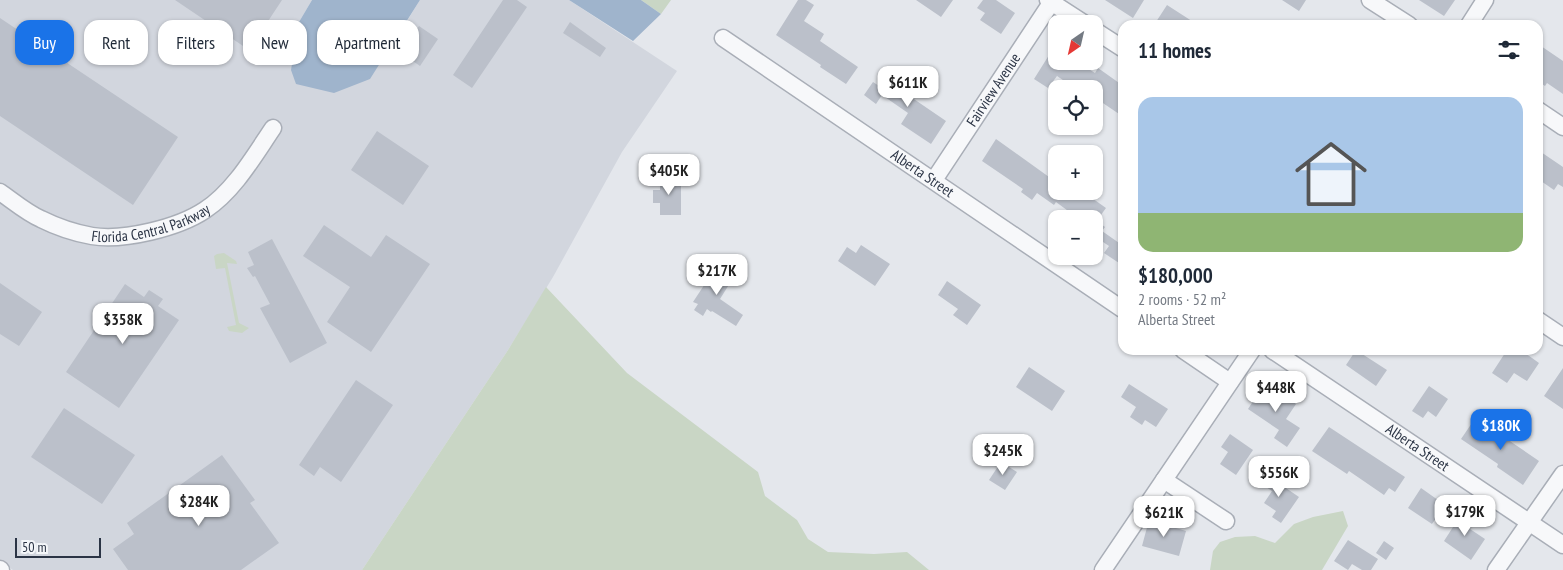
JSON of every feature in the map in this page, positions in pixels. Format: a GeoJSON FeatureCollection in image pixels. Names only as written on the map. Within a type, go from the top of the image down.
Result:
{"type":"FeatureCollection","features":[{"type":"Feature","properties":{"kind":"street"},"geometry":{"type":"LineString","coordinates":[[1370,0],[1401,20]]}},
{"type":"Feature","properties":{"kind":"street"},"geometry":{"type":"LineString","coordinates":[[1472,20],[1485,0]]}},
{"type":"Feature","properties":{"kind":"street"},"geometry":{"type":"LineString","coordinates":[[1051,1],[1071,15]]}},
{"type":"Feature","properties":{"kind":"street","name":"Fairview Avenue"},"geometry":{"type":"LineString","coordinates":[[934,180],[1051,1]]}},
{"type":"Feature","properties":{"kind":"street"},"geometry":{"type":"LineString","coordinates":[[1103,36],[1118,45]]}},
{"type":"Feature","properties":{"kind":"street","name":"Alberta Street"},"geometry":{"type":"LineString","coordinates":[[723,38],[1118,305]]}},
{"type":"Feature","properties":{"kind":"street"},"geometry":{"type":"LineString","coordinates":[[1543,113],[1563,127]]}},
{"type":"Feature","properties":{"kind":"street","name":"Florida Central Parkway"},"geometry":{"type":"LineString","coordinates":[[0,192],[39,218],[64,229],[93,236],[126,236],[154,231],[206,210],[227,191],[273,128]]}},
{"type":"Feature","properties":{"kind":"street"},"geometry":{"type":"LineString","coordinates":[[1543,323],[1563,337]]}},
{"type":"Feature","properties":{"kind":"street"},"geometry":{"type":"LineString","coordinates":[[1190,355],[1230,382]]}},
{"type":"Feature","properties":{"kind":"street"},"geometry":{"type":"LineString","coordinates":[[1103,570],[1249,355]]}},
{"type":"Feature","properties":{"kind":"street","name":"Alberta Street"},"geometry":{"type":"LineString","coordinates":[[1280,355],[1563,545]]}},
{"type":"Feature","properties":{"kind":"street"},"geometry":{"type":"LineString","coordinates":[[1496,570],[1563,474]]}},
{"type":"Feature","properties":{"kind":"street"},"geometry":{"type":"LineString","coordinates":[[1164,480],[1226,521]]}},
{"type":"Feature","properties":{"kind":"shaded area"},"geometry":{"type":"Polygon","coordinates":[[[0,0],[312,0],[300,20],[243,20],[243,65],[307,65],[307,24],[317,28],[317,65],[419,65],[419,20],[408,20],[420,0],[569,0],[677,71],[622,152],[553,277],[508,350],[362,570],[13,570],[0,561],[0,200],[35,224],[154,238],[248,174],[282,126],[272,120],[223,186],[203,204],[153,225],[126,229],[94,229],[66,223],[42,213],[0,184],[0,0]]]}},
{"type":"Feature","properties":{"kind":"green space"},"geometry":{"type":"Polygon","coordinates":[[[641,0],[671,0],[661,14],[641,0]]]}},
{"type":"Feature","properties":{"kind":"green space"},"geometry":{"type":"Polygon","coordinates":[[[224,253],[236,261],[237,264],[227,263],[239,323],[249,328],[242,333],[229,331],[227,327],[236,325],[225,268],[216,269],[214,256],[224,253]]]}},
{"type":"Feature","properties":{"kind":"green space"},"geometry":{"type":"Polygon","coordinates":[[[546,287],[627,373],[758,472],[765,496],[797,520],[808,539],[828,552],[874,554],[907,552],[929,570],[362,570],[508,350],[546,287]]]}},
{"type":"Feature","properties":{"kind":"green space"},"geometry":{"type":"Polygon","coordinates":[[[1343,511],[1348,526],[1322,570],[1210,570],[1213,551],[1220,542],[1235,537],[1255,536],[1275,543],[1294,524],[1313,517],[1343,511]]]}},
{"type":"Feature","properties":{"kind":"water"},"geometry":{"type":"Polygon","coordinates":[[[312,0],[420,0],[407,20],[317,20],[317,65],[379,65],[370,79],[334,93],[296,84],[291,70],[292,65],[307,65],[307,20],[300,20],[312,0]]]}},
{"type":"Feature","properties":{"kind":"water"},"geometry":{"type":"Polygon","coordinates":[[[569,0],[641,0],[661,14],[633,41],[569,0]]]}},
{"type":"Feature","properties":{"kind":"building"},"geometry":{"type":"Polygon","coordinates":[[[175,0],[282,0],[269,20],[243,20],[243,46],[233,39],[233,20],[205,20],[175,0]]]}},
{"type":"Feature","properties":{"kind":"building"},"geometry":{"type":"Polygon","coordinates":[[[503,0],[517,0],[527,7],[472,88],[453,75],[503,0]]]}},
{"type":"Feature","properties":{"kind":"building"},"geometry":{"type":"Polygon","coordinates":[[[798,0],[806,0],[814,5],[804,21],[824,34],[820,41],[858,67],[846,84],[776,35],[798,0]]]}},
{"type":"Feature","properties":{"kind":"building"},"geometry":{"type":"Polygon","coordinates":[[[916,0],[953,0],[941,17],[916,0]]]}},
{"type":"Feature","properties":{"kind":"building"},"geometry":{"type":"Polygon","coordinates":[[[983,0],[996,0],[1015,13],[1001,34],[980,20],[985,13],[977,8],[983,0]]]}},
{"type":"Feature","properties":{"kind":"building"},"geometry":{"type":"Polygon","coordinates":[[[1105,0],[1144,0],[1133,18],[1105,0]]]}},
{"type":"Feature","properties":{"kind":"building"},"geometry":{"type":"Polygon","coordinates":[[[1282,0],[1306,0],[1299,11],[1282,0]]]}},
{"type":"Feature","properties":{"kind":"building"},"geometry":{"type":"Polygon","coordinates":[[[1419,0],[1455,0],[1444,16],[1419,0]]]}},
{"type":"Feature","properties":{"kind":"building"},"geometry":{"type":"Polygon","coordinates":[[[1167,5],[1190,20],[1157,20],[1167,5]]]}},
{"type":"Feature","properties":{"kind":"building"},"geometry":{"type":"Polygon","coordinates":[[[0,18],[15,28],[15,65],[70,65],[178,137],[133,205],[0,116],[0,18]]]}},
{"type":"Feature","properties":{"kind":"building"},"geometry":{"type":"Polygon","coordinates":[[[570,22],[606,48],[600,57],[563,33],[570,22]]]}},
{"type":"Feature","properties":{"kind":"building"},"geometry":{"type":"Polygon","coordinates":[[[419,26],[438,39],[420,66],[419,65],[419,26]]]}},
{"type":"Feature","properties":{"kind":"building"},"geometry":{"type":"Polygon","coordinates":[[[1543,47],[1563,61],[1563,94],[1547,83],[1545,86],[1543,85],[1543,47]]]}},
{"type":"Feature","properties":{"kind":"building"},"geometry":{"type":"Polygon","coordinates":[[[1048,57],[1048,70],[1090,70],[1095,73],[1097,70],[1101,70],[1118,82],[1118,113],[1103,103],[1103,80],[1063,80],[1057,76],[1054,80],[1048,80],[1048,88],[1034,79],[1048,57]]]}},
{"type":"Feature","properties":{"kind":"building"},"geometry":{"type":"Polygon","coordinates":[[[888,72],[909,87],[905,93],[946,121],[931,144],[901,124],[908,113],[882,95],[876,104],[864,95],[873,82],[879,86],[888,72]]]}},
{"type":"Feature","properties":{"kind":"building"},"geometry":{"type":"Polygon","coordinates":[[[377,131],[429,166],[403,205],[351,170],[377,131]]]}},
{"type":"Feature","properties":{"kind":"building"},"geometry":{"type":"Polygon","coordinates":[[[996,139],[1048,176],[1048,200],[1095,200],[1106,208],[1103,212],[1103,210],[1067,210],[1056,202],[1054,205],[1037,193],[1032,200],[1021,192],[1023,189],[982,161],[996,139]]]}},
{"type":"Feature","properties":{"kind":"building"},"geometry":{"type":"Polygon","coordinates":[[[1543,153],[1563,167],[1563,187],[1558,184],[1554,190],[1543,182],[1543,153]]]}},
{"type":"Feature","properties":{"kind":"building"},"geometry":{"type":"Polygon","coordinates":[[[660,176],[681,176],[681,215],[660,215],[660,203],[653,203],[653,190],[660,190],[660,176]]]}},
{"type":"Feature","properties":{"kind":"building"},"geometry":{"type":"Polygon","coordinates":[[[324,225],[371,257],[386,235],[430,264],[371,352],[327,322],[350,287],[303,256],[324,225]]]}},
{"type":"Feature","properties":{"kind":"building"},"geometry":{"type":"Polygon","coordinates":[[[1103,232],[1118,242],[1118,262],[1104,253],[1109,246],[1103,242],[1103,232]]]}},
{"type":"Feature","properties":{"kind":"building"},"geometry":{"type":"Polygon","coordinates":[[[272,239],[327,343],[290,363],[260,308],[270,304],[255,276],[253,277],[247,268],[254,265],[248,252],[272,239]]]}},
{"type":"Feature","properties":{"kind":"building"},"geometry":{"type":"Polygon","coordinates":[[[861,245],[890,264],[875,286],[838,261],[847,247],[856,253],[861,245]]]}},
{"type":"Feature","properties":{"kind":"building"},"geometry":{"type":"Polygon","coordinates":[[[718,264],[735,275],[720,299],[743,315],[736,326],[707,309],[703,316],[694,310],[698,304],[693,302],[718,264]]]}},
{"type":"Feature","properties":{"kind":"building"},"geometry":{"type":"Polygon","coordinates":[[[947,281],[981,305],[967,325],[953,315],[958,309],[938,295],[947,281]]]}},
{"type":"Feature","properties":{"kind":"building"},"geometry":{"type":"Polygon","coordinates":[[[0,283],[42,312],[19,346],[0,334],[0,283]]]}},
{"type":"Feature","properties":{"kind":"building"},"geometry":{"type":"Polygon","coordinates":[[[125,284],[144,297],[149,290],[163,299],[158,306],[179,320],[119,408],[66,372],[125,284]]]}},
{"type":"Feature","properties":{"kind":"building"},"geometry":{"type":"Polygon","coordinates":[[[1353,355],[1364,355],[1387,370],[1376,386],[1346,365],[1353,355]]]}},
{"type":"Feature","properties":{"kind":"building"},"geometry":{"type":"Polygon","coordinates":[[[1504,355],[1528,355],[1539,363],[1527,381],[1514,373],[1507,383],[1492,373],[1504,355]]]}},
{"type":"Feature","properties":{"kind":"building"},"geometry":{"type":"Polygon","coordinates":[[[1029,367],[1065,391],[1052,411],[1016,387],[1029,367]]]}},
{"type":"Feature","properties":{"kind":"building"},"geometry":{"type":"Polygon","coordinates":[[[1563,368],[1563,409],[1544,396],[1563,368]]]}},
{"type":"Feature","properties":{"kind":"building"},"geometry":{"type":"Polygon","coordinates":[[[356,380],[393,405],[341,482],[320,467],[314,476],[299,465],[356,380]]]}},
{"type":"Feature","properties":{"kind":"building"},"geometry":{"type":"Polygon","coordinates":[[[1265,383],[1296,404],[1286,419],[1300,428],[1287,447],[1274,438],[1279,430],[1248,409],[1265,383]]]}},
{"type":"Feature","properties":{"kind":"building"},"geometry":{"type":"Polygon","coordinates":[[[1129,384],[1168,409],[1156,427],[1145,420],[1142,425],[1130,417],[1136,407],[1121,397],[1129,384]]]}},
{"type":"Feature","properties":{"kind":"building"},"geometry":{"type":"Polygon","coordinates":[[[1429,386],[1448,399],[1436,417],[1428,411],[1423,418],[1412,411],[1429,386]]]}},
{"type":"Feature","properties":{"kind":"building"},"geometry":{"type":"Polygon","coordinates":[[[64,408],[135,455],[102,504],[31,457],[64,408]]]}},
{"type":"Feature","properties":{"kind":"building"},"geometry":{"type":"Polygon","coordinates":[[[1474,420],[1486,428],[1490,421],[1504,430],[1501,435],[1539,461],[1523,485],[1497,467],[1498,464],[1461,439],[1474,420]]]}},
{"type":"Feature","properties":{"kind":"building"},"geometry":{"type":"Polygon","coordinates":[[[1329,427],[1405,477],[1395,492],[1389,488],[1384,495],[1349,471],[1347,474],[1312,451],[1329,427]]]}},
{"type":"Feature","properties":{"kind":"building"},"geometry":{"type":"Polygon","coordinates":[[[1230,434],[1253,450],[1236,475],[1220,464],[1228,452],[1221,447],[1230,434]]]}},
{"type":"Feature","properties":{"kind":"building"},"geometry":{"type":"Polygon","coordinates":[[[222,455],[255,500],[250,503],[279,543],[241,570],[128,570],[113,549],[134,534],[127,523],[222,455]]]}},
{"type":"Feature","properties":{"kind":"building"},"geometry":{"type":"Polygon","coordinates":[[[1001,462],[1017,472],[1005,490],[989,480],[1001,462]]]}},
{"type":"Feature","properties":{"kind":"building"},"geometry":{"type":"Polygon","coordinates":[[[1271,474],[1281,482],[1280,484],[1299,497],[1281,523],[1272,517],[1276,511],[1264,503],[1272,491],[1263,485],[1271,474]]]}},
{"type":"Feature","properties":{"kind":"building"},"geometry":{"type":"Polygon","coordinates":[[[1421,488],[1445,505],[1432,524],[1408,508],[1421,488]]]}},
{"type":"Feature","properties":{"kind":"building"},"geometry":{"type":"Polygon","coordinates":[[[1462,513],[1475,522],[1470,529],[1485,539],[1471,560],[1444,541],[1462,513]]]}},
{"type":"Feature","properties":{"kind":"building"},"geometry":{"type":"Polygon","coordinates":[[[1149,520],[1186,531],[1179,556],[1142,546],[1149,520]]]}},
{"type":"Feature","properties":{"kind":"building"},"geometry":{"type":"Polygon","coordinates":[[[1348,540],[1378,559],[1371,570],[1362,570],[1352,564],[1348,570],[1334,561],[1348,540]]]}},
{"type":"Feature","properties":{"kind":"building"},"geometry":{"type":"Polygon","coordinates":[[[1384,541],[1394,548],[1386,560],[1376,553],[1384,541]]]}}]}
